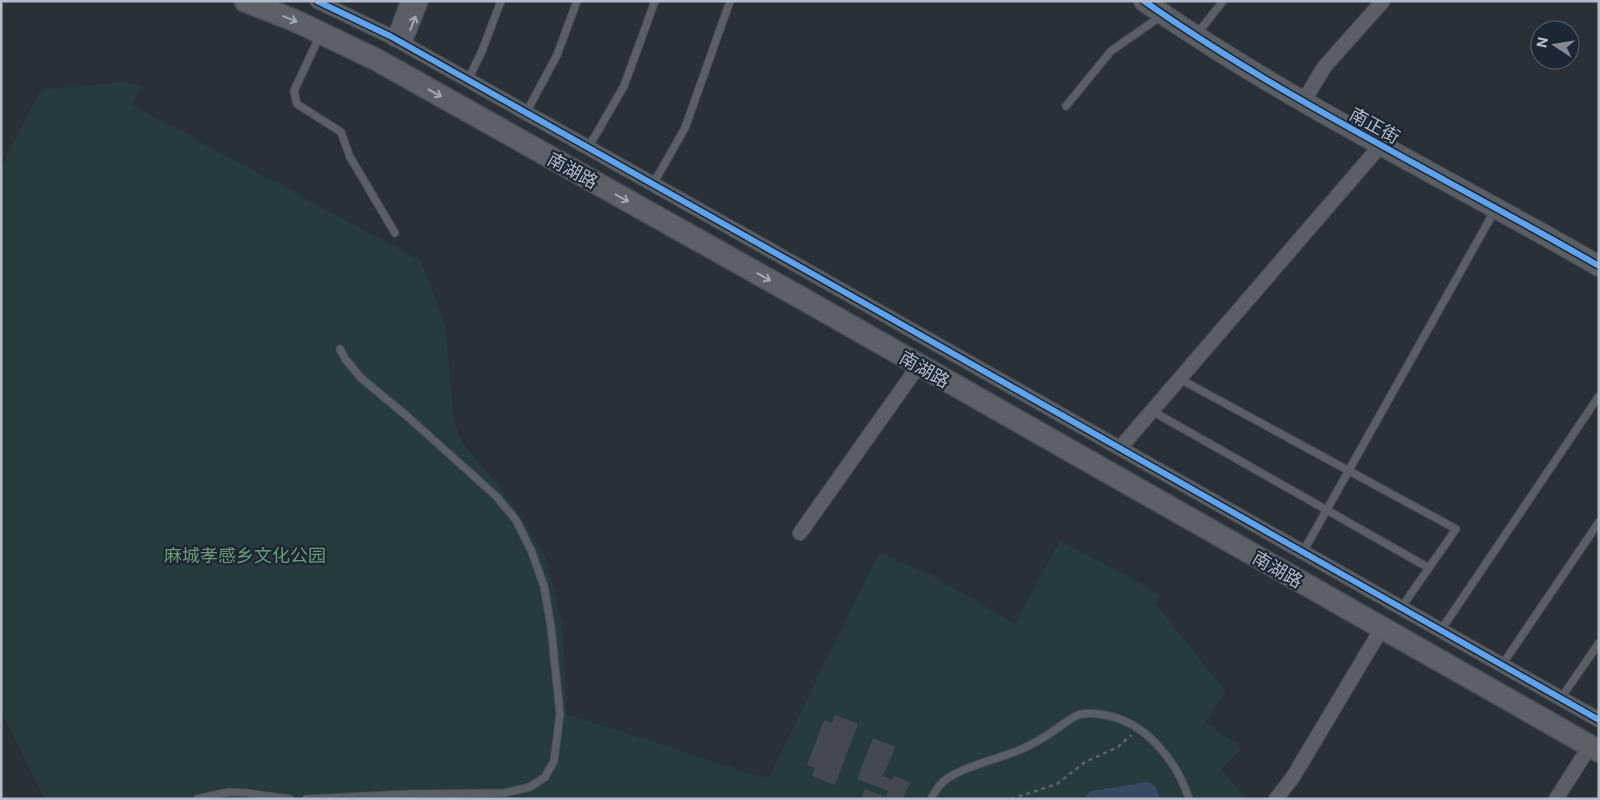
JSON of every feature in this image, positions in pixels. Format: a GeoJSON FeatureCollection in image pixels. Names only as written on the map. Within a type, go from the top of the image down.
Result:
{"type":"FeatureCollection","features":[{"type":"Feature","properties":{"kind":"main road","name":"南湖路"},"geometry":{"type":"LineString","coordinates":[[245,1],[321,32],[377,60],[1382,628],[1596,744]]}},
{"type":"Feature","properties":{"kind":"main road","name":"南湖路"},"geometry":{"type":"LineString","coordinates":[[285,1],[384,47],[846,307],[1596,744]]}},
{"type":"Feature","properties":{"kind":"street"},"geometry":{"type":"LineString","coordinates":[[317,1],[399,42],[468,80],[1599,720]]}},
{"type":"Feature","properties":{"kind":"street"},"geometry":{"type":"LineString","coordinates":[[399,42],[408,1]]}},
{"type":"Feature","properties":{"kind":"street"},"geometry":{"type":"LineString","coordinates":[[399,42],[421,1]]}},
{"type":"Feature","properties":{"kind":"street","name":"南正街"},"geometry":{"type":"LineString","coordinates":[[1144,1],[1196,36],[1303,102],[1599,266]]}},
{"type":"Feature","properties":{"kind":"street"},"geometry":{"type":"LineString","coordinates":[[1303,102],[1325,66],[1383,1]]}},
{"type":"Feature","properties":{"kind":"street"},"geometry":{"type":"LineString","coordinates":[[1120,448],[1381,146]]}},
{"type":"Feature","properties":{"kind":"street"},"geometry":{"type":"LineString","coordinates":[[800,533],[919,365]]}},
{"type":"Feature","properties":{"kind":"street"},"geometry":{"type":"LineString","coordinates":[[1295,799],[1280,794],[1293,777],[1382,628]]}},
{"type":"Feature","properties":{"kind":"street"},"geometry":{"type":"LineString","coordinates":[[1556,799],[1596,744]]}},
{"type":"Feature","properties":{"kind":"lane"},"geometry":{"type":"LineString","coordinates":[[468,80],[482,51],[501,1]]}},
{"type":"Feature","properties":{"kind":"lane"},"geometry":{"type":"LineString","coordinates":[[526,113],[557,55],[577,1]]}},
{"type":"Feature","properties":{"kind":"lane"},"geometry":{"type":"LineString","coordinates":[[588,148],[624,86],[655,1]]}},
{"type":"Feature","properties":{"kind":"lane"},"geometry":{"type":"LineString","coordinates":[[653,184],[685,128],[730,1]]}},
{"type":"Feature","properties":{"kind":"lane"},"geometry":{"type":"LineString","coordinates":[[1196,36],[1222,1]]}},
{"type":"Feature","properties":{"kind":"lane"},"geometry":{"type":"LineString","coordinates":[[1066,106],[1111,51],[1163,15]]}},
{"type":"Feature","properties":{"kind":"lane"},"geometry":{"type":"LineString","coordinates":[[321,32],[294,91],[297,104],[341,132],[354,166],[394,233]]}},
{"type":"Feature","properties":{"kind":"lane"},"geometry":{"type":"LineString","coordinates":[[1303,552],[1496,209]]}},
{"type":"Feature","properties":{"kind":"lane"},"geometry":{"type":"LineString","coordinates":[[306,799],[409,794],[505,796],[530,787],[551,769],[556,752],[560,714],[548,607],[538,567],[516,520],[496,496],[408,417],[361,378],[340,349]]}},
{"type":"Feature","properties":{"kind":"lane"},"geometry":{"type":"LineString","coordinates":[[1180,379],[1456,529],[1402,608]]}},
{"type":"Feature","properties":{"kind":"lane"},"geometry":{"type":"LineString","coordinates":[[1441,630],[1599,396]]}},
{"type":"Feature","properties":{"kind":"lane"},"geometry":{"type":"LineString","coordinates":[[1152,411],[1429,568]]}},
{"type":"Feature","properties":{"kind":"lane"},"geometry":{"type":"LineString","coordinates":[[1502,665],[1599,522]]}},
{"type":"Feature","properties":{"kind":"lane"},"geometry":{"type":"LineString","coordinates":[[1561,698],[1599,643]]}},
{"type":"Feature","properties":{"kind":"lane"},"geometry":{"type":"LineString","coordinates":[[931,799],[939,785],[954,774],[1023,749],[1078,715],[1091,713],[1111,716],[1128,722],[1139,729],[1171,761],[1190,799]]}},
{"type":"Feature","properties":{"kind":"lane"},"geometry":{"type":"LineString","coordinates":[[197,799],[229,792],[290,799]]}},
{"type":"Feature","properties":{"kind":"path"},"geometry":{"type":"LineString","coordinates":[[1011,799],[1058,784],[1086,762],[1118,747],[1139,729]]}},
{"type":"Feature","properties":{"kind":"green space","name":"麻城孝感乡文化公园"},"geometry":{"type":"Polygon","coordinates":[[[125,82],[140,87],[132,105],[421,261],[445,324],[454,420],[461,441],[501,489],[545,556],[562,623],[567,714],[768,779],[879,553],[931,575],[1015,624],[1060,540],[1161,596],[1156,604],[1226,692],[1205,722],[1242,748],[1221,769],[1247,799],[44,798],[1,711],[1,167],[38,95],[45,89],[125,82]]]}},
{"type":"Feature","properties":{"kind":"water"},"geometry":{"type":"Polygon","coordinates":[[[1148,782],[1155,786],[1160,799],[1083,799],[1091,791],[1148,782]]]}},
{"type":"Feature","properties":{"kind":"building"},"geometry":{"type":"Polygon","coordinates":[[[835,715],[858,724],[835,785],[812,776],[815,768],[807,765],[824,720],[832,723],[835,715]]]}},
{"type":"Feature","properties":{"kind":"building"},"geometry":{"type":"Polygon","coordinates":[[[873,738],[895,747],[883,776],[892,780],[894,776],[910,782],[903,799],[861,799],[865,789],[886,797],[888,791],[857,779],[873,738]]]}},
{"type":"Feature","properties":{"kind":"cycle path"},"geometry":{"type":"LineString","coordinates":[[317,1],[390,36],[1599,720]]}},
{"type":"Feature","properties":{"kind":"cycle path"},"geometry":{"type":"LineString","coordinates":[[1144,1],[1254,73],[1599,266]]}}]}
